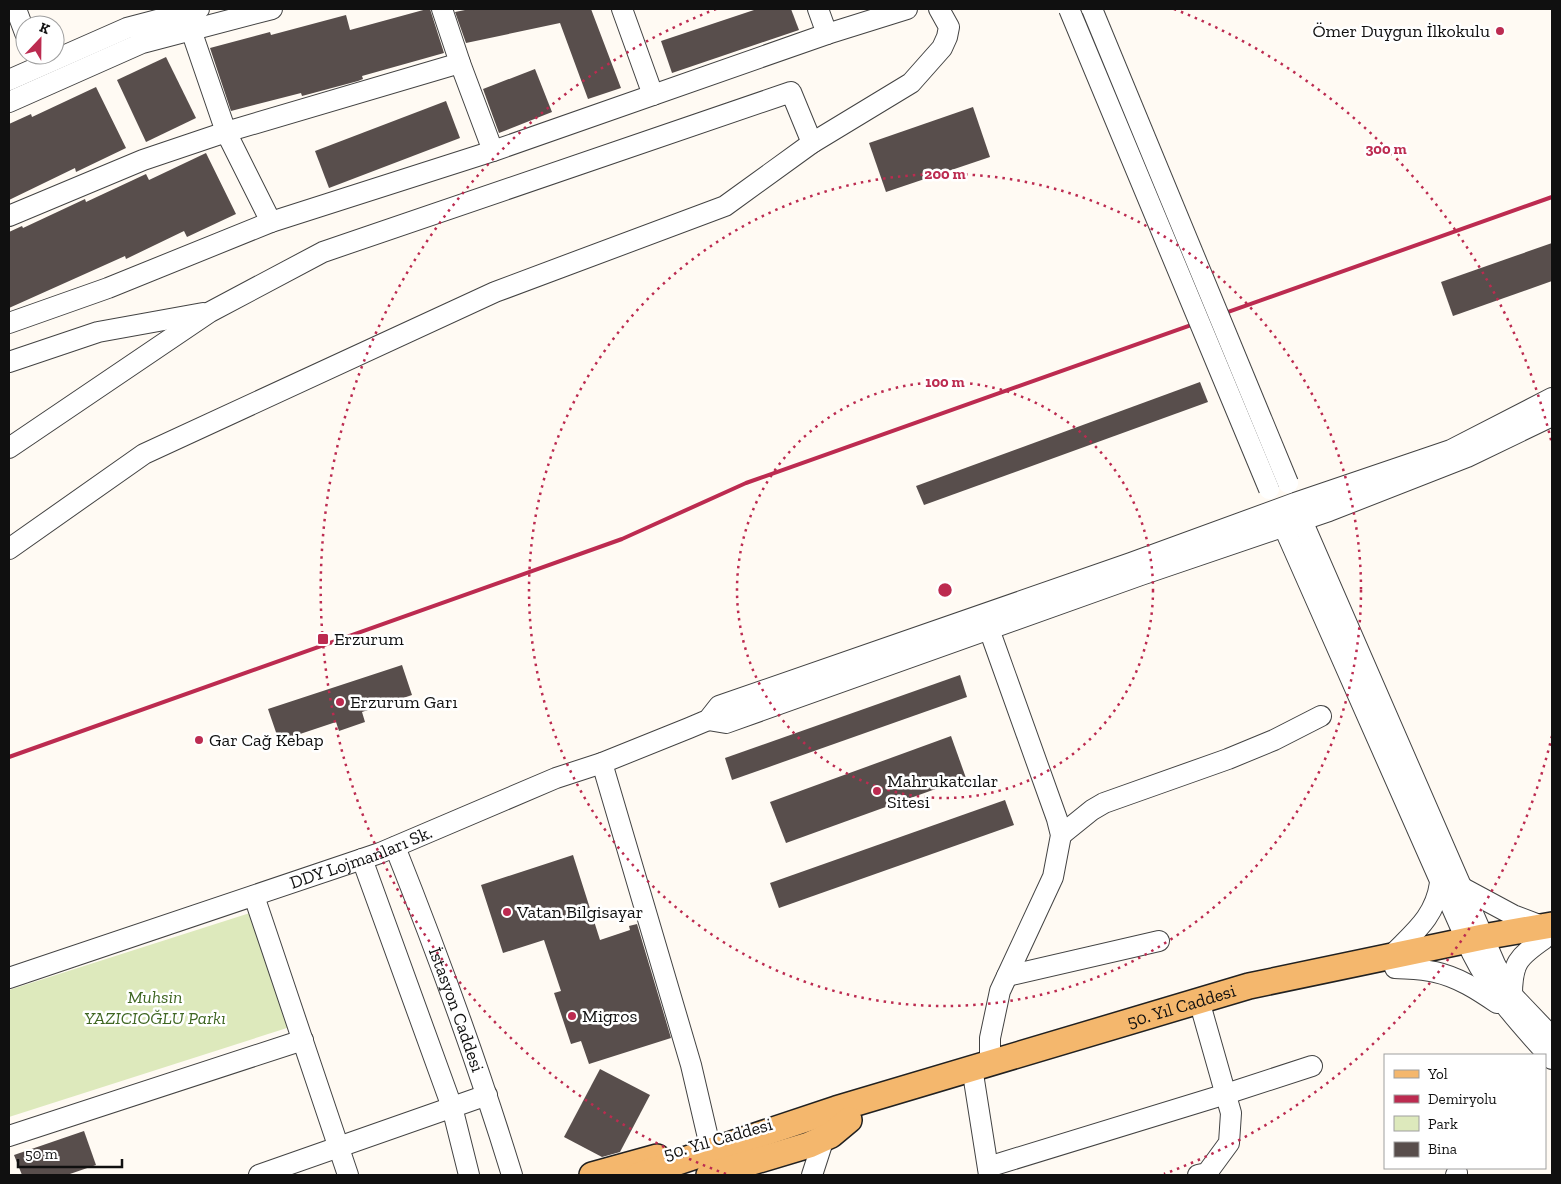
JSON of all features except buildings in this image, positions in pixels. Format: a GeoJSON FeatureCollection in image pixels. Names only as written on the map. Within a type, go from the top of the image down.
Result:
{"type":"FeatureCollection","features":[{"type":"Feature","properties":{"kind":"main road","name":"50. Yıl Caddesi"},"geometry":{"type":"LineString","coordinates":[[639,1175],[820,1127],[982,1072],[1249,986],[1392,962],[1548,932]]}},
{"type":"Feature","properties":{"kind":"main road","name":"50. Yıl Caddesi"},"geometry":{"type":"LineString","coordinates":[[672,1175],[849,1120],[982,1072],[1270,992],[1392,962]]}},
{"type":"Feature","properties":{"kind":"main road","name":"50. Yıl Caddesi"},"geometry":{"type":"LineString","coordinates":[[592,1175],[805,1115],[831,1135],[849,1120]]}},
{"type":"Feature","properties":{"kind":"main road","name":"50. Yıl Caddesi"},"geometry":{"type":"LineString","coordinates":[[709,1175],[808,1145],[820,1127]]}},
{"type":"Feature","properties":{"kind":"street"},"geometry":{"type":"LineString","coordinates":[[65,50],[127,28],[199,9]]}},
{"type":"Feature","properties":{"kind":"street"},"geometry":{"type":"LineString","coordinates":[[9,102],[142,43],[272,9]]}},
{"type":"Feature","properties":{"kind":"street"},"geometry":{"type":"LineString","coordinates":[[442,9],[493,151]]}},
{"type":"Feature","properties":{"kind":"street"},"geometry":{"type":"LineString","coordinates":[[622,9],[653,95]]}},
{"type":"Feature","properties":{"kind":"street"},"geometry":{"type":"LineString","coordinates":[[818,9],[827,34]]}},
{"type":"Feature","properties":{"kind":"street"},"geometry":{"type":"LineString","coordinates":[[9,323],[108,288],[271,222],[493,151],[827,34],[907,9]]}},
{"type":"Feature","properties":{"kind":"street"},"geometry":{"type":"LineString","coordinates":[[9,548],[144,454],[495,292],[726,206],[812,143],[911,83],[942,48],[947,37],[949,27],[939,9]]}},
{"type":"Feature","properties":{"kind":"street"},"geometry":{"type":"LineString","coordinates":[[1069,9],[1279,486],[1298,511],[1461,887],[1478,945],[1482,974],[1510,1003],[1552,1037]]}},
{"type":"Feature","properties":{"kind":"street"},"geometry":{"type":"LineString","coordinates":[[1092,9],[1279,486],[1279,518],[1440,883],[1478,945]]}},
{"type":"Feature","properties":{"kind":"street"},"geometry":{"type":"LineString","coordinates":[[191,30],[226,132],[271,222]]}},
{"type":"Feature","properties":{"kind":"street"},"geometry":{"type":"LineString","coordinates":[[9,216],[143,160],[226,132],[460,63]]}},
{"type":"Feature","properties":{"kind":"street"},"geometry":{"type":"LineString","coordinates":[[9,80],[30,65]]}},
{"type":"Feature","properties":{"kind":"street"},"geometry":{"type":"LineString","coordinates":[[9,448],[210,312],[323,252],[791,92],[812,143]]}},
{"type":"Feature","properties":{"kind":"street"},"geometry":{"type":"LineString","coordinates":[[9,362],[98,332],[210,312]]}},
{"type":"Feature","properties":{"kind":"street"},"geometry":{"type":"LineString","coordinates":[[708,720],[726,722],[989,629],[1298,511],[1451,450],[1552,398]]}},
{"type":"Feature","properties":{"kind":"street"},"geometry":{"type":"LineString","coordinates":[[1298,511],[1329,511],[1467,457],[1552,416]]}},
{"type":"Feature","properties":{"kind":"street"},"geometry":{"type":"LineString","coordinates":[[708,720],[719,706],[1131,563],[1279,518]]}},
{"type":"Feature","properties":{"kind":"street"},"geometry":{"type":"LineString","coordinates":[[989,629],[1057,818],[1061,835],[1053,877],[1000,991],[982,1072],[989,1171],[1312,1066]]}},
{"type":"Feature","properties":{"kind":"street"},"geometry":{"type":"LineString","coordinates":[[1061,835],[1092,810],[1104,804],[1228,759],[1274,740],[1321,716]]}},
{"type":"Feature","properties":{"kind":"street","name":"DDY Lojmanları Sk."},"geometry":{"type":"LineString","coordinates":[[9,978],[395,847],[556,778],[708,720]]}},
{"type":"Feature","properties":{"kind":"street"},"geometry":{"type":"LineString","coordinates":[[602,762],[691,1065],[709,1142]]}},
{"type":"Feature","properties":{"kind":"street","name":"İstasyon Caddesi"},"geometry":{"type":"LineString","coordinates":[[395,847],[417,901],[487,1095],[512,1175]]}},
{"type":"Feature","properties":{"kind":"street"},"geometry":{"type":"LineString","coordinates":[[362,859],[452,1107],[469,1175]]}},
{"type":"Feature","properties":{"kind":"street"},"geometry":{"type":"LineString","coordinates":[[1440,883],[1438,896],[1428,917],[1392,962],[1433,971],[1454,978],[1481,992],[1510,1003],[1552,1059]]}},
{"type":"Feature","properties":{"kind":"street"},"geometry":{"type":"LineString","coordinates":[[1461,887],[1548,932],[1525,954],[1514,969],[1510,1003]]}},
{"type":"Feature","properties":{"kind":"street"},"geometry":{"type":"LineString","coordinates":[[254,896],[348,1175]]}},
{"type":"Feature","properties":{"kind":"street"},"geometry":{"type":"LineString","coordinates":[[1007,976],[1159,941]]}},
{"type":"Feature","properties":{"kind":"street"},"geometry":{"type":"LineString","coordinates":[[1198,1175],[1207,1173],[1229,1143],[1232,1113],[1202,1011]]}},
{"type":"Feature","properties":{"kind":"street"},"geometry":{"type":"LineString","coordinates":[[9,1136],[302,1040]]}},
{"type":"Feature","properties":{"kind":"street"},"geometry":{"type":"LineString","coordinates":[[259,1175],[487,1095]]}},
{"type":"Feature","properties":{"kind":"street"},"geometry":{"type":"LineString","coordinates":[[812,1175],[820,1127]]}},
{"type":"Feature","properties":{"kind":"green space","name":"Muhsin YAZICIOĞLU Parkı"},"geometry":{"type":"Polygon","coordinates":[[[253,912],[290,1027],[9,1117],[9,990],[253,912]]]}},
{"type":"Feature","properties":{"kind":"railway"},"geometry":{"type":"LineString","coordinates":[[9,757],[622,539],[746,483],[1552,197]]}},
{"type":"Feature","properties":{"kind":"place","name":"Ömer Duygun İlkokulu"},"geometry":{"type":"Point","coordinates":[1500,31]}},
{"type":"Feature","properties":{"kind":"place","name":"Erzurum"},"geometry":{"type":"Point","coordinates":[323,639]}},
{"type":"Feature","properties":{"kind":"place","name":"Erzurum Garı"},"geometry":{"type":"Point","coordinates":[340,702]}},
{"type":"Feature","properties":{"kind":"place","name":"Gar Cağ Kebap"},"geometry":{"type":"Point","coordinates":[199,740]}},
{"type":"Feature","properties":{"kind":"place","name":"Mahrukatcılar Sitesi"},"geometry":{"type":"Point","coordinates":[877,791]}},
{"type":"Feature","properties":{"kind":"place","name":"Vatan Bilgisayar"},"geometry":{"type":"Point","coordinates":[507,912]}},
{"type":"Feature","properties":{"kind":"place","name":"Migros"},"geometry":{"type":"Point","coordinates":[572,1016]}}]}
